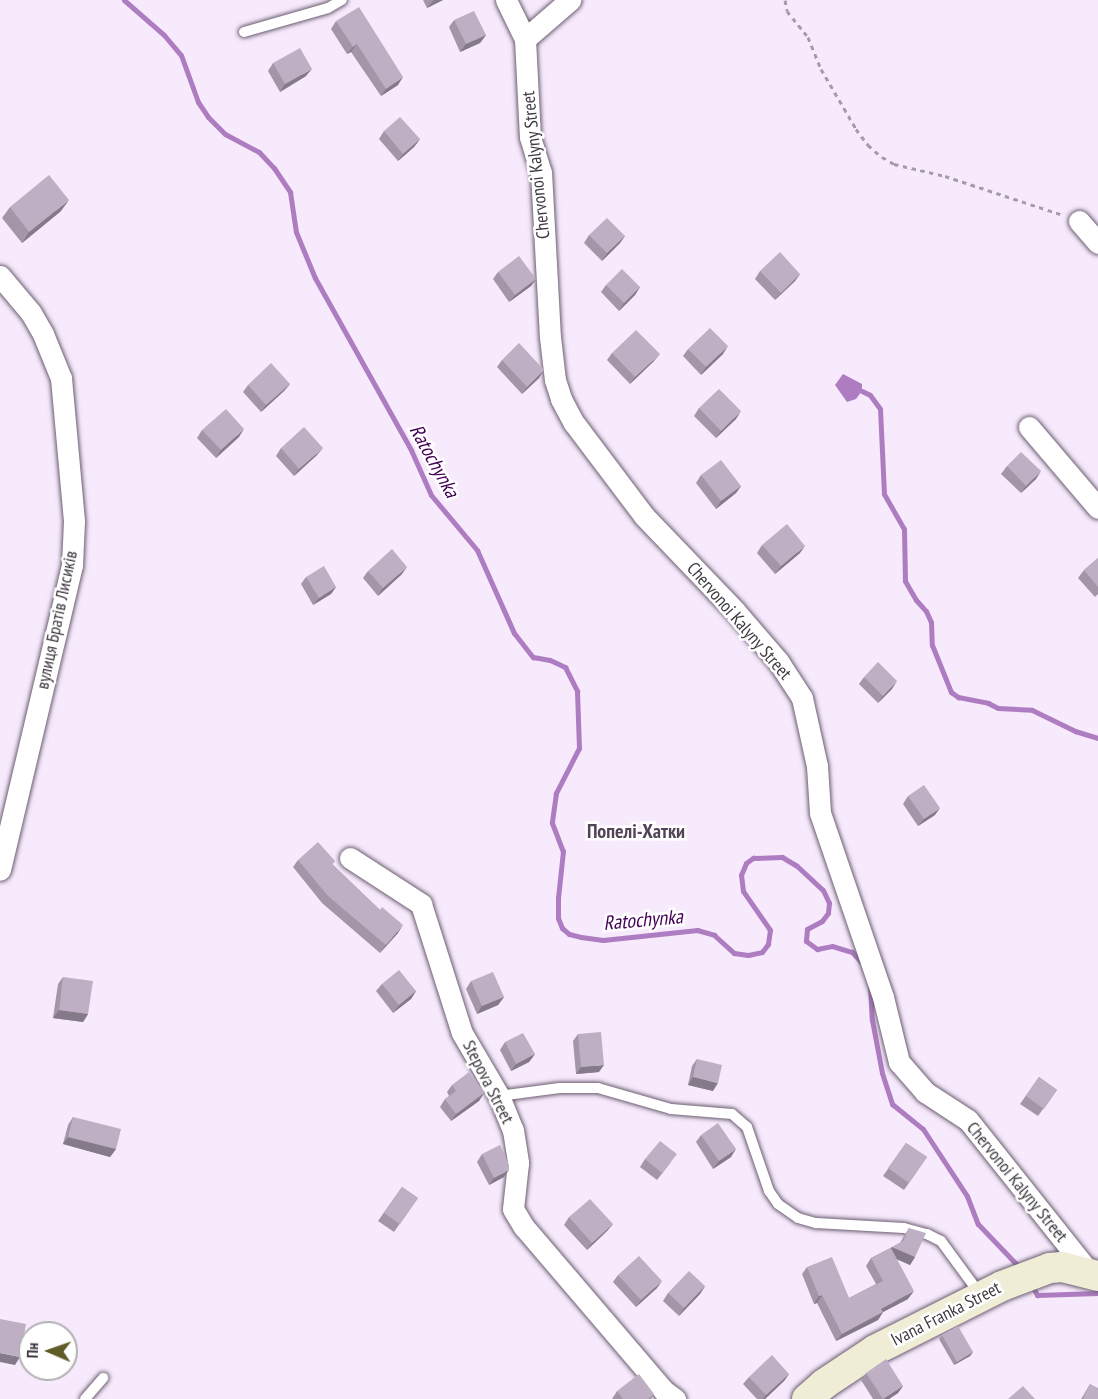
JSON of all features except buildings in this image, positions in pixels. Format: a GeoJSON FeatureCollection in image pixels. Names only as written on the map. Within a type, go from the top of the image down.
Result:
{"type":"FeatureCollection","features":[{"type":"Feature","properties":{"kind":"main road","name":"Ivana Franka Street"},"geometry":{"type":"LineString","coordinates":[[807,1399],[824,1384],[875,1350],[991,1290],[1035,1273],[1062,1267],[1094,1274]]}},
{"type":"Feature","properties":{"kind":"street","name":"Chervonoi Kalyny Street"},"geometry":{"type":"LineString","coordinates":[[506,0],[525,39],[530,137],[541,172],[550,337],[555,380],[561,399],[574,423],[644,516],[750,628],[778,661],[802,698],[817,766],[820,813],[883,997],[899,1062],[925,1092],[968,1120],[1094,1274]]}},
{"type":"Feature","properties":{"kind":"street"},"geometry":{"type":"LineString","coordinates":[[525,39],[570,0]]}},
{"type":"Feature","properties":{"kind":"street"},"geometry":{"type":"LineString","coordinates":[[1079,221],[1098,243]]}},
{"type":"Feature","properties":{"kind":"street","name":"вулиця Братів Лисиків"},"geometry":{"type":"LineString","coordinates":[[0,276],[31,312],[43,334],[61,378],[74,521],[72,565],[0,870]]}},
{"type":"Feature","properties":{"kind":"street"},"geometry":{"type":"LineString","coordinates":[[1029,427],[1098,508]]}},
{"type":"Feature","properties":{"kind":"street","name":"Stepova Street"},"geometry":{"type":"LineString","coordinates":[[350,858],[421,904],[462,1033],[499,1096],[513,1130],[518,1163],[513,1209],[524,1227],[664,1391],[675,1399]]}},
{"type":"Feature","properties":{"kind":"lane"},"geometry":{"type":"LineString","coordinates":[[244,32],[328,8],[342,0]]}},
{"type":"Feature","properties":{"kind":"lane"},"geometry":{"type":"LineString","coordinates":[[499,1096],[559,1088],[598,1088],[671,1109],[732,1114],[747,1127],[769,1191],[778,1204],[798,1218],[816,1223],[904,1228],[927,1234],[940,1241],[991,1290]]}},
{"type":"Feature","properties":{"kind":"lane"},"geometry":{"type":"LineString","coordinates":[[85,1399],[103,1378]]}},
{"type":"Feature","properties":{"kind":"path"},"geometry":{"type":"LineString","coordinates":[[785,0],[787,11],[808,37],[821,69],[856,129],[868,145],[882,157],[894,164],[945,176],[1023,200],[1079,221]]}},
{"type":"Feature","properties":{"kind":"shaded area"},"geometry":{"type":"Polygon","coordinates":[[[843,374],[862,384],[862,391],[856,399],[847,402],[835,385],[843,374]]]}},
{"type":"Feature","properties":{"kind":"waterway","name":"Ratochynka"},"geometry":{"type":"LineString","coordinates":[[124,0],[164,35],[181,55],[198,102],[208,117],[225,134],[259,152],[274,168],[290,192],[296,232],[315,278],[411,450],[431,495],[477,550],[514,633],[533,657],[550,660],[565,667],[577,691],[579,748],[556,793],[552,823],[563,851],[558,898],[558,918],[562,928],[569,934],[603,940],[697,930],[714,935],[734,953],[748,955],[762,952],[768,944],[770,930],[743,891],[741,875],[746,863],[753,858],[782,857],[797,866],[823,890],[829,903],[828,913],[822,921],[807,929],[806,941],[817,949],[832,946],[852,952],[863,964]]}},
{"type":"Feature","properties":{"kind":"waterway"},"geometry":{"type":"LineString","coordinates":[[862,391],[870,395],[880,409],[884,494],[904,529],[905,581],[931,622],[932,645],[951,692],[958,697],[988,703],[998,708],[1032,710],[1075,731],[1098,738]]}},
{"type":"Feature","properties":{"kind":"waterway","name":"Ratochynka"},"geometry":{"type":"LineString","coordinates":[[870,986],[872,1020],[882,1073],[892,1104],[923,1129],[967,1196],[978,1224],[1021,1269]]}},
{"type":"Feature","properties":{"kind":"waterway","name":"Ratochynka"},"geometry":{"type":"LineString","coordinates":[[1031,1284],[1037,1295],[1098,1293]]}},
{"type":"Feature","properties":{"kind":"district","name":"Попелі-Хатки"},"geometry":{"type":"Point","coordinates":[636,831]}}]}
